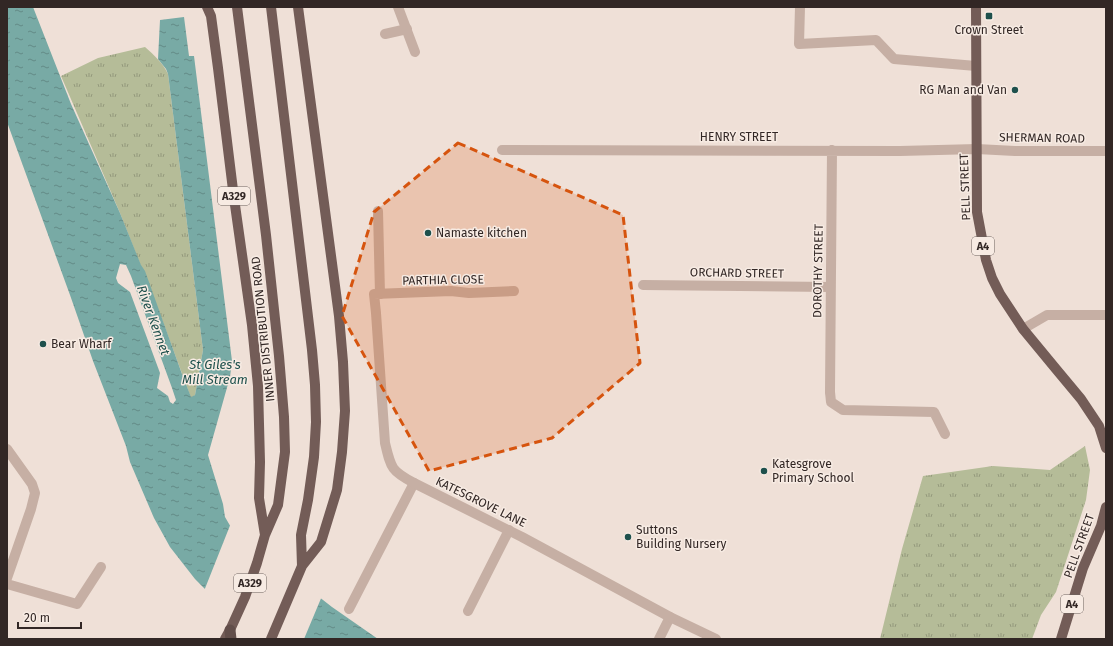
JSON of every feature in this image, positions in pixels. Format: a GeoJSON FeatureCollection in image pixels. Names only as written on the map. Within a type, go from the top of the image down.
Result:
{"type":"FeatureCollection","features":[{"type":"Feature","properties":{"kind":"main road","name":"A329"},"geometry":{"type":"LineString","coordinates":[[207,7],[211,16],[252,325],[258,386],[260,462],[259,498],[265,535]]}},
{"type":"Feature","properties":{"kind":"main road","name":"INNER DISTRIBUTION ROAD"},"geometry":{"type":"LineString","coordinates":[[229,636],[245,598],[265,535],[278,504],[285,452],[280,356],[237,7]]}},
{"type":"Feature","properties":{"kind":"main road"},"geometry":{"type":"LineString","coordinates":[[271,7],[304,275],[315,384],[316,422],[314,457],[308,500],[301,534],[302,566]]}},
{"type":"Feature","properties":{"kind":"main road","name":"PELL STREET"},"geometry":{"type":"LineString","coordinates":[[976,7],[977,212],[986,260],[992,278],[1000,294],[1023,329],[1082,399],[1099,426],[1106,448]]}},
{"type":"Feature","properties":{"kind":"main road"},"geometry":{"type":"LineString","coordinates":[[271,639],[302,566],[320,542],[337,490],[345,411],[344,362],[339,316],[299,8]]}},
{"type":"Feature","properties":{"kind":"main road","name":"PELL STREET"},"geometry":{"type":"LineString","coordinates":[[1061,639],[1083,568],[1101,526],[1106,507]]}},
{"type":"Feature","properties":{"kind":"street"},"geometry":{"type":"LineString","coordinates":[[398,7],[415,52]]}},
{"type":"Feature","properties":{"kind":"street"},"geometry":{"type":"LineString","coordinates":[[800,7],[799,44],[876,40],[894,59],[976,66]]}},
{"type":"Feature","properties":{"kind":"street"},"geometry":{"type":"LineString","coordinates":[[385,34],[407,29]]}},
{"type":"Feature","properties":{"kind":"street","name":"HENRY STREET"},"geometry":{"type":"LineString","coordinates":[[502,150],[900,151],[977,149]]}},
{"type":"Feature","properties":{"kind":"street","name":"SHERMAN ROAD"},"geometry":{"type":"LineString","coordinates":[[977,149],[1106,152]]}},
{"type":"Feature","properties":{"kind":"street","name":"DOROTHY STREET"},"geometry":{"type":"LineString","coordinates":[[832,150],[830,287],[831,402],[844,410],[934,412],[945,434]]}},
{"type":"Feature","properties":{"kind":"street","name":"KATESGROVE LANE"},"geometry":{"type":"LineString","coordinates":[[378,211],[376,313],[385,443],[392,467],[397,473],[414,483],[509,530],[670,617],[716,639]]}},
{"type":"Feature","properties":{"kind":"street","name":"ORCHARD STREET"},"geometry":{"type":"LineString","coordinates":[[643,285],[830,287]]}},
{"type":"Feature","properties":{"kind":"street","name":"PARTHIA CLOSE"},"geometry":{"type":"LineString","coordinates":[[377,294],[451,291],[469,293],[514,291]]}},
{"type":"Feature","properties":{"kind":"street"},"geometry":{"type":"LineString","coordinates":[[1023,329],[1046,315],[1106,315]]}},
{"type":"Feature","properties":{"kind":"street"},"geometry":{"type":"LineString","coordinates":[[7,449],[32,484],[35,493],[31,509],[7,578]]}},
{"type":"Feature","properties":{"kind":"street"},"geometry":{"type":"LineString","coordinates":[[349,608],[414,483]]}},
{"type":"Feature","properties":{"kind":"street"},"geometry":{"type":"LineString","coordinates":[[468,611],[509,530]]}},
{"type":"Feature","properties":{"kind":"street"},"geometry":{"type":"LineString","coordinates":[[7,584],[77,604],[101,567]]}},
{"type":"Feature","properties":{"kind":"street"},"geometry":{"type":"LineString","coordinates":[[658,639],[670,617]]}},
{"type":"Feature","properties":{"kind":"highlighted area"},"geometry":{"type":"Polygon","coordinates":[[[458,143],[623,215],[640,363],[552,438],[429,471],[342,316],[374,212],[458,143]]]}},
{"type":"Feature","properties":{"kind":"green space"},"geometry":{"type":"Polygon","coordinates":[[[145,47],[161,63],[168,74],[203,350],[195,395],[191,398],[120,213],[61,76],[98,58],[145,47]]]}},
{"type":"Feature","properties":{"kind":"green space"},"geometry":{"type":"Polygon","coordinates":[[[1085,446],[1090,470],[1086,500],[1056,592],[1041,615],[1032,639],[880,639],[902,549],[923,476],[993,466],[1050,470],[1085,446]]]}},
{"type":"Feature","properties":{"kind":"water"},"geometry":{"type":"Polygon","coordinates":[[[7,7],[33,7],[71,104],[120,213],[141,265],[145,271],[191,397],[195,395],[203,350],[168,74],[158,59],[160,20],[184,17],[189,56],[194,56],[232,361],[230,377],[208,455],[223,504],[225,517],[232,529],[332,607],[378,639],[270,639],[208,592],[195,579],[170,547],[154,518],[130,462],[126,446],[93,361],[7,122],[7,7]],[[120,264],[116,278],[118,283],[130,292],[160,373],[157,388],[168,396],[170,402],[173,404],[176,400],[172,388],[126,265],[120,264]]]}},
{"type":"Feature","properties":{"kind":"pier"},"geometry":{"type":"Polygon","coordinates":[[[231,523],[233,527],[322,596],[304,639],[267,639],[228,612],[204,591],[231,523]]]}},
{"type":"Feature","properties":{"kind":"place","name":"Crown Street"},"geometry":{"type":"Point","coordinates":[989,16]}},
{"type":"Feature","properties":{"kind":"place","name":"RG Man and Van"},"geometry":{"type":"Point","coordinates":[1015,90]}},
{"type":"Feature","properties":{"kind":"place","name":"Namaste kitchen"},"geometry":{"type":"Point","coordinates":[428,233]}},
{"type":"Feature","properties":{"kind":"place","name":"Bear Wharf"},"geometry":{"type":"Point","coordinates":[43,344]}},
{"type":"Feature","properties":{"kind":"place","name":"Katesgrove Primary School"},"geometry":{"type":"Point","coordinates":[764,471]}},
{"type":"Feature","properties":{"kind":"place","name":"Suttons Building Nursery"},"geometry":{"type":"Point","coordinates":[628,537]}},
{"type":"Feature","properties":{"kind":"water label","name":"River Kennet"},"geometry":{"type":"Point","coordinates":[154,320]}},
{"type":"Feature","properties":{"kind":"water label","name":"St Giles's Mill Stream"},"geometry":{"type":"Point","coordinates":[215,372]}}]}
